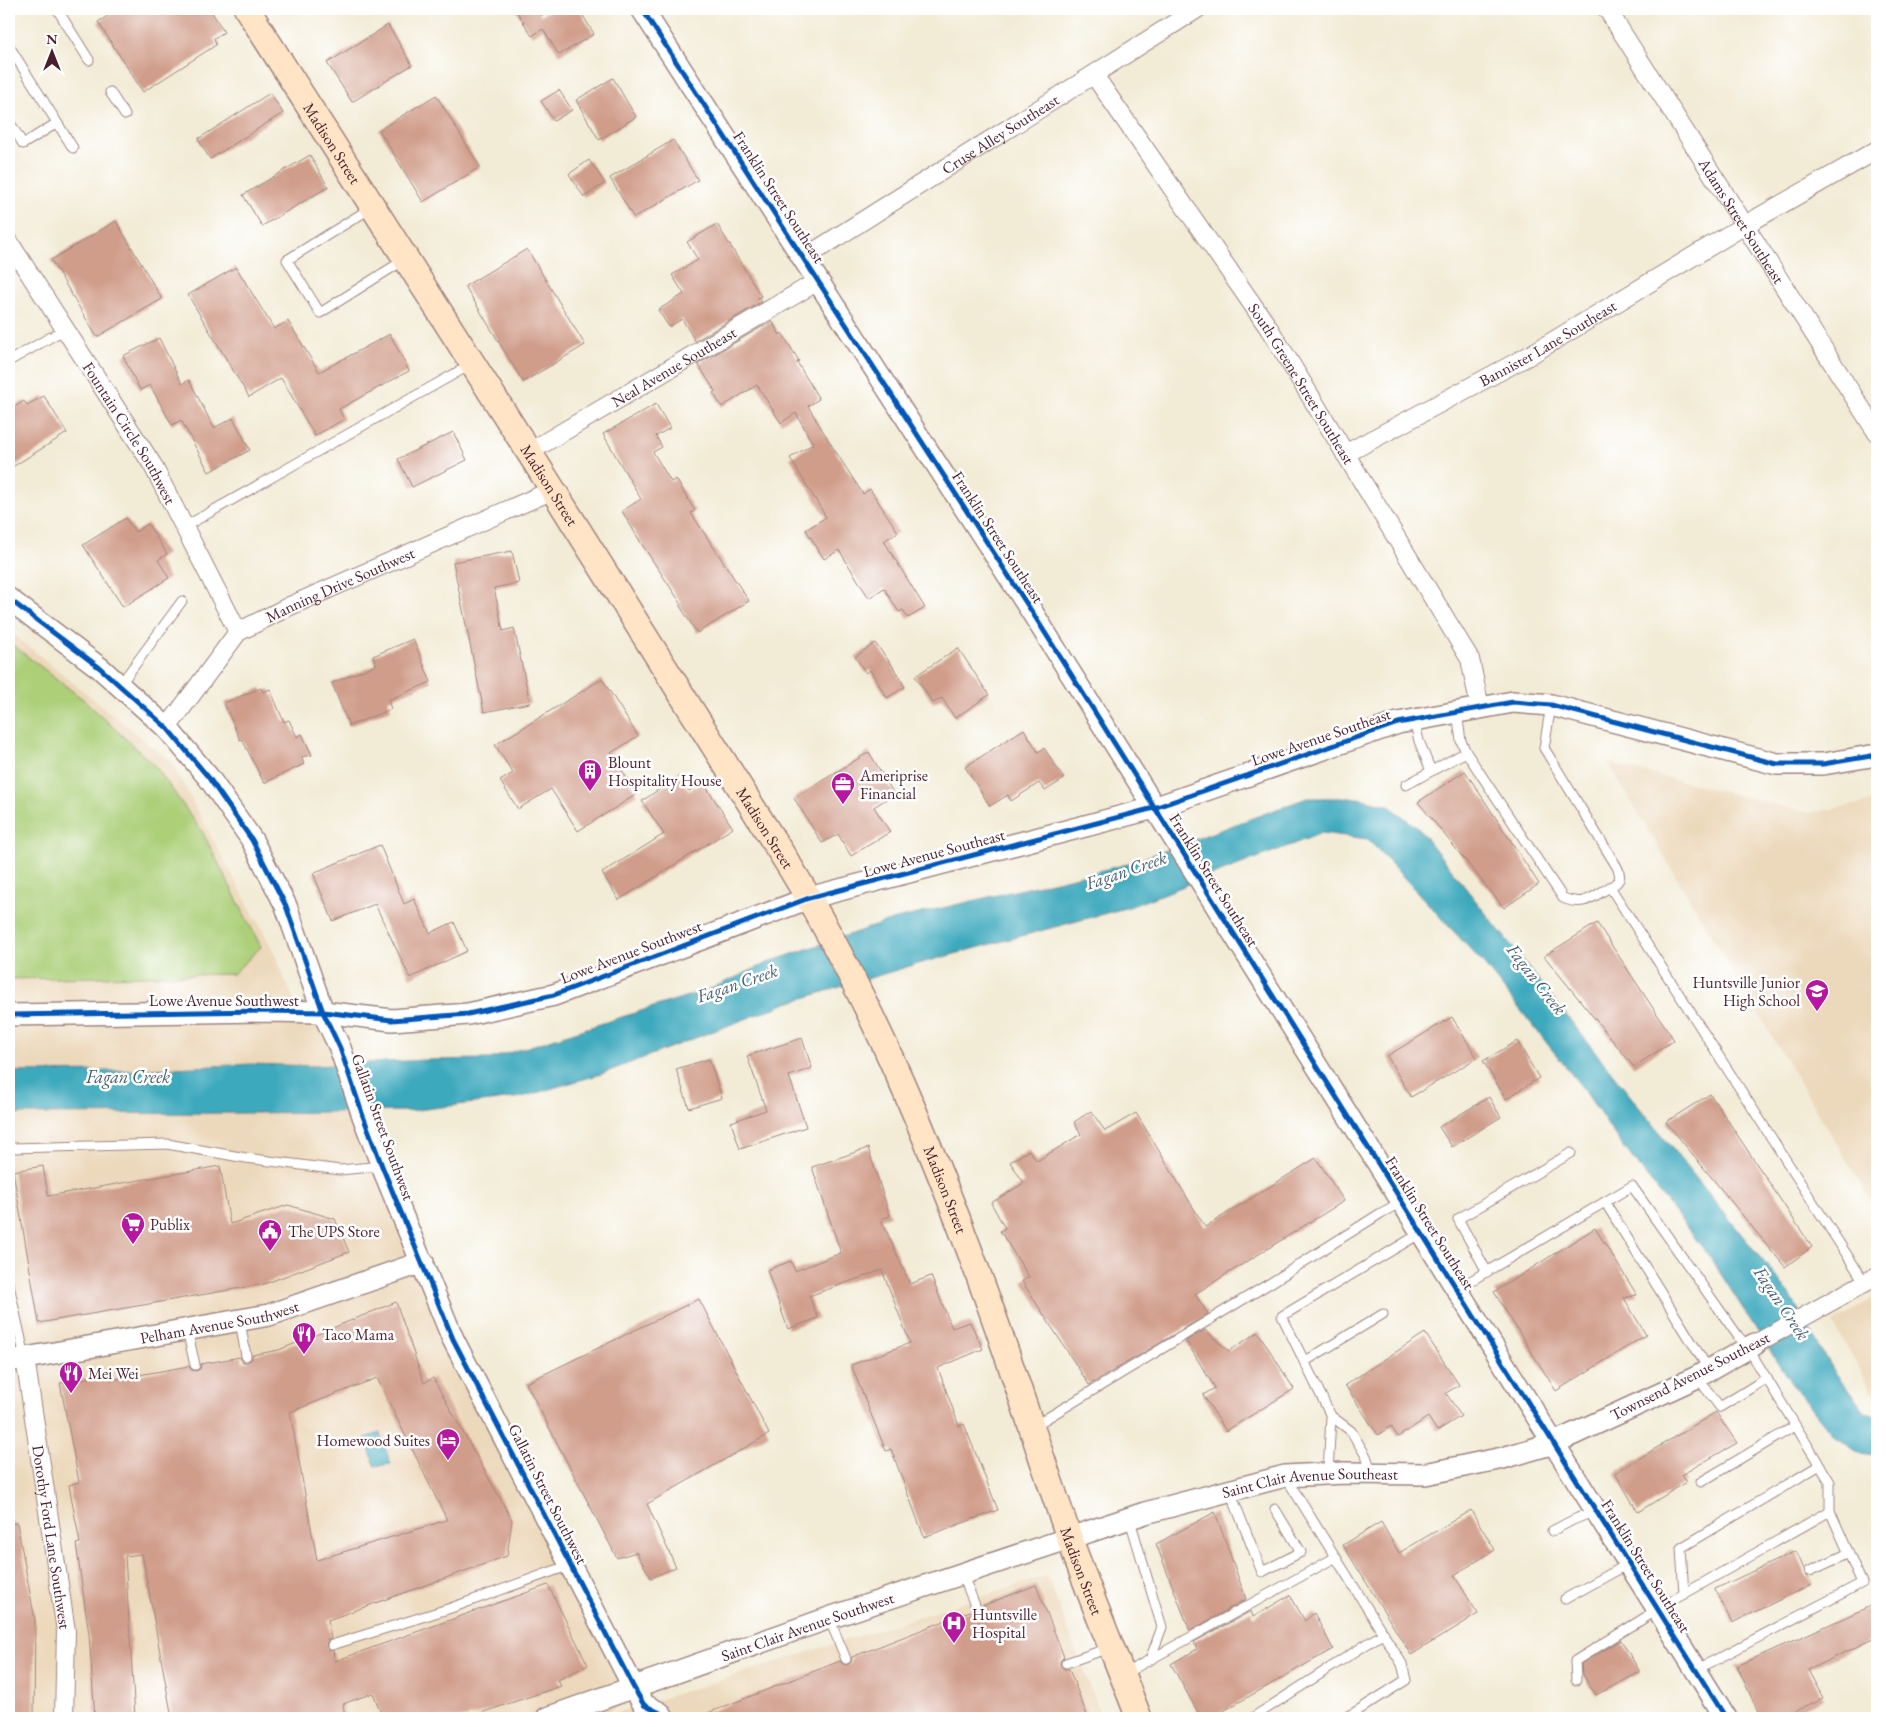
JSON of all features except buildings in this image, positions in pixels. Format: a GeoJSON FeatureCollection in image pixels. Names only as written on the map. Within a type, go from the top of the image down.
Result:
{"type":"FeatureCollection","features":[{"type":"Feature","properties":{"kind":"main road","name":"Madison Street"},"geometry":{"type":"LineString","coordinates":[[247,9],[473,363],[809,898],[862,997],[909,1100],[945,1190],[991,1310],[1069,1537],[1139,1718]]}},
{"type":"Feature","properties":{"kind":"street","name":"Franklin Street Southeast"},"geometry":{"type":"LineString","coordinates":[[642,9],[1032,612],[1630,1563],[1722,1715]]}},
{"type":"Feature","properties":{"kind":"street","name":"Cruse Alley Southeast"},"geometry":{"type":"LineString","coordinates":[[804,258],[1197,9]]}},
{"type":"Feature","properties":{"kind":"street","name":"Adams Street Southeast"},"geometry":{"type":"LineString","coordinates":[[1607,9],[1877,433]]}},
{"type":"Feature","properties":{"kind":"street","name":"South Greene Street Southeast"},"geometry":{"type":"LineString","coordinates":[[1094,75],[1268,327],[1470,659],[1480,708]]}},
{"type":"Feature","properties":{"kind":"street","name":"Bannister Lane Southeast"},"geometry":{"type":"LineString","coordinates":[[1345,454],[1530,355],[1745,225],[1877,150]]}},
{"type":"Feature","properties":{"kind":"street","name":"Fountain Circle Southwest"},"geometry":{"type":"LineString","coordinates":[[9,242],[152,464],[238,632]]}},
{"type":"Feature","properties":{"kind":"street","name":"Neal Avenue Southeast"},"geometry":{"type":"LineString","coordinates":[[529,452],[818,281]]}},
{"type":"Feature","properties":{"kind":"street","name":"Manning Drive Southwest"},"geometry":{"type":"LineString","coordinates":[[167,728],[238,632],[290,606],[553,490]]}},
{"type":"Feature","properties":{"kind":"street","name":"Gallatin Street Southwest"},"geometry":{"type":"LineString","coordinates":[[9,599],[96,664],[167,728],[209,778],[252,840],[286,906],[323,1012],[340,1048],[382,1166],[453,1339],[570,1565],[639,1704],[660,1713],[663,1718]]}},
{"type":"Feature","properties":{"kind":"street","name":"Lowe Avenue Southeast"},"geometry":{"type":"LineString","coordinates":[[809,898],[1154,808],[1398,723],[1513,702],[1551,705],[1777,764],[1823,764],[1877,755]]}},
{"type":"Feature","properties":{"kind":"street","name":"Lowe Avenue Southwest"},"geometry":{"type":"LineString","coordinates":[[9,1015],[266,1011],[323,1012],[392,1020],[468,1014],[554,995],[809,898]]}},
{"type":"Feature","properties":{"kind":"street","name":"Pelham Avenue Southwest"},"geometry":{"type":"LineString","coordinates":[[17,1360],[269,1315],[423,1262]]}},
{"type":"Feature","properties":{"kind":"street","name":"Townsend Avenue Southeast"},"geometry":{"type":"LineString","coordinates":[[1554,1443],[1703,1373],[1871,1280]]}},
{"type":"Feature","properties":{"kind":"street","name":"Dorothy Ford Lane Southwest"},"geometry":{"type":"LineString","coordinates":[[17,1360],[66,1631],[64,1718]]}},
{"type":"Feature","properties":{"kind":"street","name":"Saint Clair Avenue Southeast"},"geometry":{"type":"LineString","coordinates":[[1069,1537],[1129,1518],[1285,1476],[1372,1473],[1425,1474],[1503,1458],[1554,1443]]}},
{"type":"Feature","properties":{"kind":"street","name":"Saint Clair Avenue Southwest"},"geometry":{"type":"LineString","coordinates":[[546,1718],[639,1704],[829,1618],[1069,1537]]}},
{"type":"Feature","properties":{"kind":"lane"},"geometry":{"type":"LineString","coordinates":[[57,9],[89,60]]}},
{"type":"Feature","properties":{"kind":"lane"},"geometry":{"type":"LineString","coordinates":[[9,46],[73,148]]}},
{"type":"Feature","properties":{"kind":"lane"},"geometry":{"type":"LineString","coordinates":[[110,92],[125,115]]}},
{"type":"Feature","properties":{"kind":"lane"},"geometry":{"type":"LineString","coordinates":[[9,121],[23,144],[57,123]]}},
{"type":"Feature","properties":{"kind":"lane"},"geometry":{"type":"LineString","coordinates":[[373,206],[288,260],[320,313],[406,259]]}},
{"type":"Feature","properties":{"kind":"lane"},"geometry":{"type":"LineString","coordinates":[[9,361],[65,329]]}},
{"type":"Feature","properties":{"kind":"lane"},"geometry":{"type":"LineString","coordinates":[[184,526],[473,363]]}},
{"type":"Feature","properties":{"kind":"lane"},"geometry":{"type":"LineString","coordinates":[[119,685],[182,601]]}},
{"type":"Feature","properties":{"kind":"lane"},"geometry":{"type":"LineString","coordinates":[[1457,712],[1460,741],[1466,752],[1563,898],[1574,903],[1586,901],[1616,884],[1620,879],[1620,874],[1544,748],[1551,705]]}},
{"type":"Feature","properties":{"kind":"lane"},"geometry":{"type":"LineString","coordinates":[[1414,720],[1419,741],[1431,771]]}},
{"type":"Feature","properties":{"kind":"lane"},"geometry":{"type":"LineString","coordinates":[[1406,785],[1466,752]]}},
{"type":"Feature","properties":{"kind":"lane"},"geometry":{"type":"LineString","coordinates":[[1610,887],[1871,1280]]}},
{"type":"Feature","properties":{"kind":"lane"},"geometry":{"type":"LineString","coordinates":[[9,1150],[12,1148],[168,1144],[246,1158],[340,1170],[382,1166]]}},
{"type":"Feature","properties":{"kind":"lane"},"geometry":{"type":"LineString","coordinates":[[1487,1272],[1458,1219],[1571,1153]]}},
{"type":"Feature","properties":{"kind":"lane"},"geometry":{"type":"LineString","coordinates":[[1457,1289],[1632,1186],[1732,1328],[1751,1346],[1767,1378],[1830,1482],[1830,1511],[1862,1583],[1696,1670]]}},
{"type":"Feature","properties":{"kind":"lane"},"geometry":{"type":"LineString","coordinates":[[1031,1427],[1402,1202]]}},
{"type":"Feature","properties":{"kind":"lane"},"geometry":{"type":"LineString","coordinates":[[1605,1202],[1703,1373],[1720,1407],[1767,1378]]}},
{"type":"Feature","properties":{"kind":"lane"},"geometry":{"type":"LineString","coordinates":[[1372,1473],[1366,1456],[1351,1431],[1331,1416],[1282,1316],[1422,1233]]}},
{"type":"Feature","properties":{"kind":"lane"},"geometry":{"type":"LineString","coordinates":[[9,1285],[17,1360]]}},
{"type":"Feature","properties":{"kind":"lane"},"geometry":{"type":"LineString","coordinates":[[1304,1362],[1383,1314]]}},
{"type":"Feature","properties":{"kind":"lane"},"geometry":{"type":"LineString","coordinates":[[240,1321],[246,1356]]}},
{"type":"Feature","properties":{"kind":"lane"},"geometry":{"type":"LineString","coordinates":[[187,1330],[195,1365]]}},
{"type":"Feature","properties":{"kind":"lane"},"geometry":{"type":"LineString","coordinates":[[1328,1474],[1331,1416]]}},
{"type":"Feature","properties":{"kind":"lane"},"geometry":{"type":"LineString","coordinates":[[1701,1482],[1795,1426]]}},
{"type":"Feature","properties":{"kind":"lane"},"geometry":{"type":"LineString","coordinates":[[1684,1594],[1680,1548],[1820,1465]]}},
{"type":"Feature","properties":{"kind":"lane"},"geometry":{"type":"LineString","coordinates":[[1285,1476],[1402,1664],[1406,1680],[1346,1718]]}},
{"type":"Feature","properties":{"kind":"lane"},"geometry":{"type":"LineString","coordinates":[[1230,1490],[1262,1572],[1300,1552],[1275,1509]]}},
{"type":"Feature","properties":{"kind":"lane"},"geometry":{"type":"LineString","coordinates":[[1552,1531],[1596,1510]]}},
{"type":"Feature","properties":{"kind":"lane"},"geometry":{"type":"LineString","coordinates":[[1576,1680],[1575,1661],[1684,1594],[1830,1511]]}},
{"type":"Feature","properties":{"kind":"lane"},"geometry":{"type":"LineString","coordinates":[[1129,1518],[1162,1627],[1150,1660]]}},
{"type":"Feature","properties":{"kind":"lane"},"geometry":{"type":"LineString","coordinates":[[1810,1571],[1849,1553]]}},
{"type":"Feature","properties":{"kind":"lane"},"geometry":{"type":"LineString","coordinates":[[1122,1675],[1336,1557]]}},
{"type":"Feature","properties":{"kind":"lane"},"geometry":{"type":"LineString","coordinates":[[1565,1599],[1630,1563]]}},
{"type":"Feature","properties":{"kind":"lane"},"geometry":{"type":"LineString","coordinates":[[332,1645],[451,1608],[570,1565]]}},
{"type":"Feature","properties":{"kind":"lane"},"geometry":{"type":"LineString","coordinates":[[962,1573],[976,1608]]}},
{"type":"Feature","properties":{"kind":"lane"},"geometry":{"type":"LineString","coordinates":[[829,1618],[846,1659]]}},
{"type":"Feature","properties":{"kind":"lane"},"geometry":{"type":"LineString","coordinates":[[1252,1718],[1384,1633]]}},
{"type":"Feature","properties":{"kind":"lane"},"geometry":{"type":"LineString","coordinates":[[1066,1663],[1111,1647]]}},
{"type":"Feature","properties":{"kind":"shaded area"},"geometry":{"type":"Polygon","coordinates":[[[9,631],[171,762],[274,952],[299,1013],[323,1012],[423,1262],[634,1688],[617,1694],[623,1705],[587,1718],[9,1718],[9,631]]]}},
{"type":"Feature","properties":{"kind":"shaded area","name":"Huntsville Junior High School"},"geometry":{"type":"Polygon","coordinates":[[[1608,763],[1809,813],[1877,801],[1877,1211],[1608,763]]]}},
{"type":"Feature","properties":{"kind":"shaded area"},"geometry":{"type":"Polygon","coordinates":[[[1877,1296],[1877,1400],[1833,1323],[1877,1296]]]}},
{"type":"Feature","properties":{"kind":"shaded area","name":"Huntsville Hospital"},"geometry":{"type":"Polygon","coordinates":[[[1047,1576],[1102,1718],[602,1718],[623,1711],[1047,1576]]]}},
{"type":"Feature","properties":{"kind":"green space"},"geometry":{"type":"Polygon","coordinates":[[[9,642],[84,700],[156,767],[203,833],[261,947],[233,974],[9,979],[9,642]]]}},
{"type":"Feature","properties":{"kind":"water","name":"Fagan Creek"},"geometry":{"type":"Polygon","coordinates":[[[1307,798],[1358,798],[1388,805],[1419,829],[1789,1293],[1833,1371],[1866,1413],[1877,1416],[1877,1455],[1859,1453],[1833,1435],[1791,1383],[1709,1256],[1613,1133],[1585,1091],[1483,963],[1368,839],[1322,833],[1129,907],[910,966],[787,1003],[601,1074],[522,1097],[409,1111],[9,1114],[9,1072],[116,1071],[251,1064],[314,1066],[425,1060],[490,1059],[710,989],[772,961],[892,920],[1128,864],[1307,798]]]}},
{"type":"Feature","properties":{"kind":"water"},"geometry":{"type":"Polygon","coordinates":[[[380,1433],[391,1464],[375,1466],[365,1438],[380,1433]]]}},
{"type":"Feature","properties":{"kind":"cycle path"},"geometry":{"type":"LineString","coordinates":[[642,9],[1032,612],[1726,1718]]}},
{"type":"Feature","properties":{"kind":"cycle path"},"geometry":{"type":"LineString","coordinates":[[9,599],[100,668],[167,728],[209,778],[252,840],[286,906],[323,1012],[340,1048],[382,1166],[453,1339],[634,1688],[644,1705],[660,1713],[663,1718]]}},
{"type":"Feature","properties":{"kind":"cycle path"},"geometry":{"type":"LineString","coordinates":[[9,1015],[266,1011],[323,1012],[392,1020],[468,1014],[554,995],[809,898],[1154,808],[1398,723],[1513,702],[1551,705],[1777,764],[1823,764],[1877,755]]}},
{"type":"Feature","properties":{"kind":"place","name":"Blount Hospitality House"},"geometry":{"type":"Point","coordinates":[590,792]}},
{"type":"Feature","properties":{"kind":"place","name":"Ameriprise Financial"},"geometry":{"type":"Point","coordinates":[843,805]}},
{"type":"Feature","properties":{"kind":"place","name":"Huntsville Junior High School"},"geometry":{"type":"Point","coordinates":[1817,1012]}},
{"type":"Feature","properties":{"kind":"place","name":"Publix"},"geometry":{"type":"Point","coordinates":[133,1245]}},
{"type":"Feature","properties":{"kind":"place","name":"The UPS Store"},"geometry":{"type":"Point","coordinates":[270,1252]}},
{"type":"Feature","properties":{"kind":"place","name":"Taco Mama"},"geometry":{"type":"Point","coordinates":[304,1355]}},
{"type":"Feature","properties":{"kind":"place","name":"Mei Wei"},"geometry":{"type":"Point","coordinates":[71,1394]}},
{"type":"Feature","properties":{"kind":"place","name":"Homewood Suites"},"geometry":{"type":"Point","coordinates":[448,1461]}},
{"type":"Feature","properties":{"kind":"place","name":"Huntsville Hospital"},"geometry":{"type":"Point","coordinates":[954,1644]}}]}
